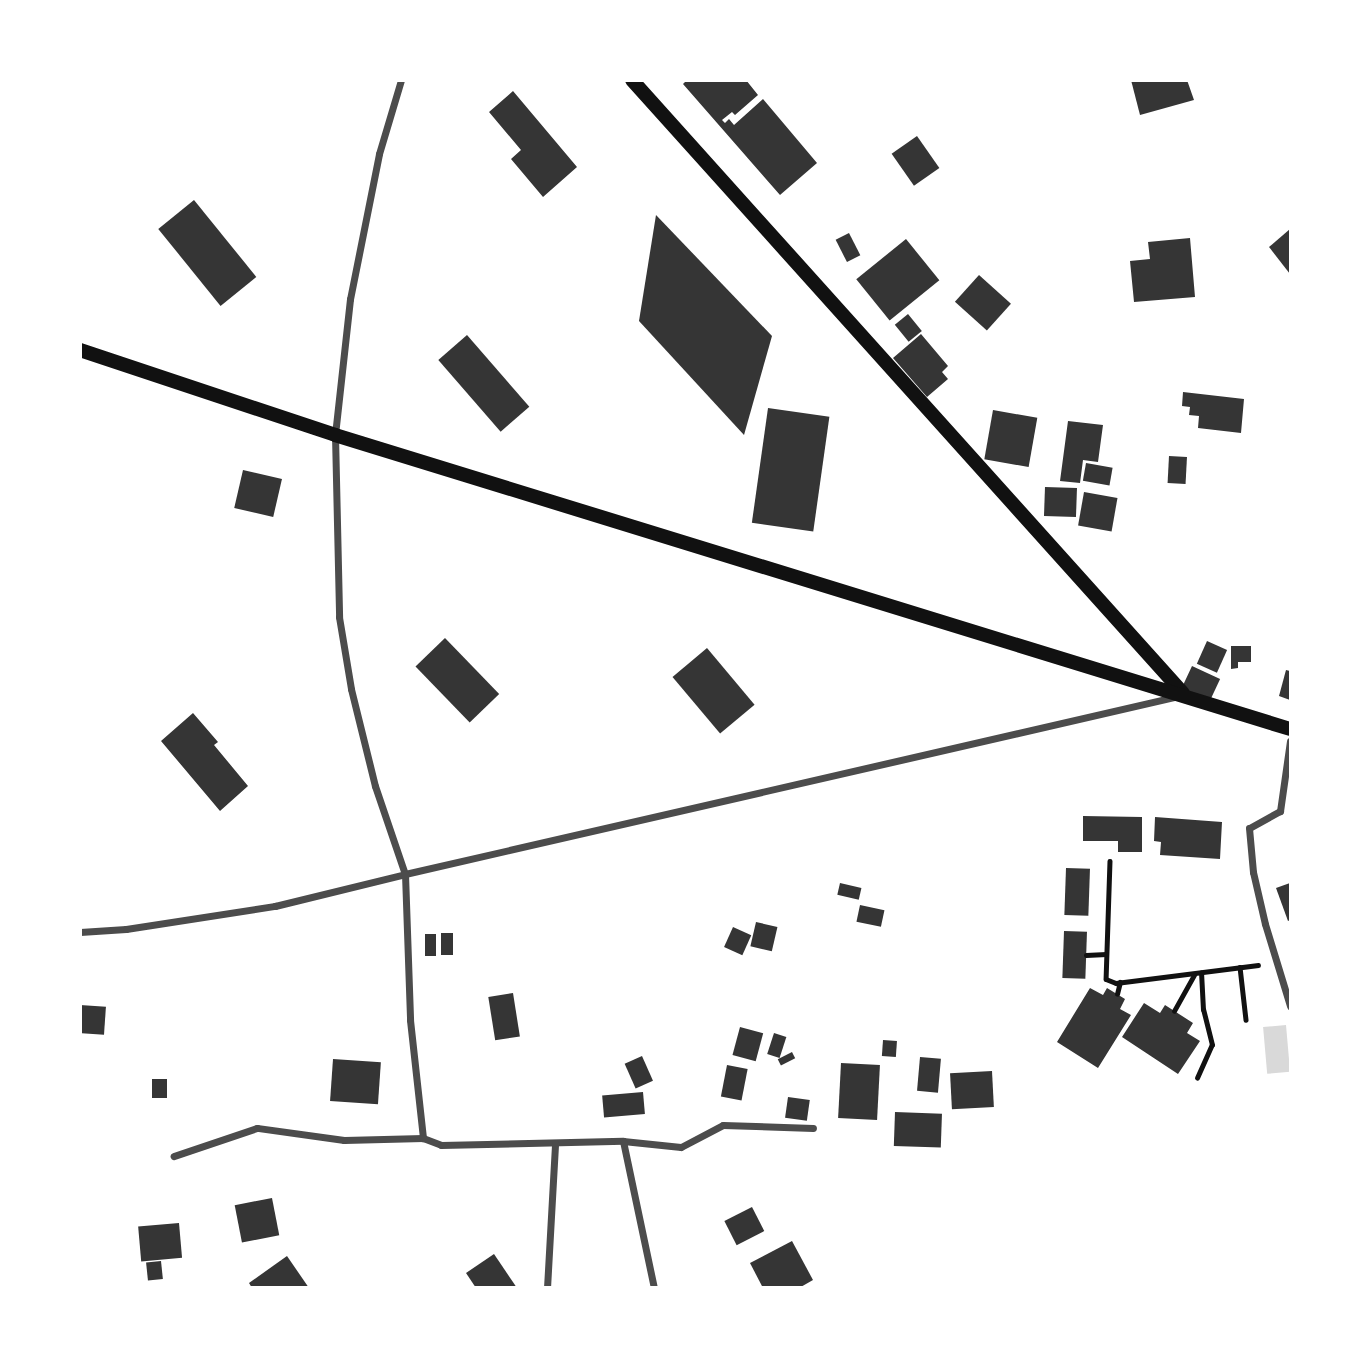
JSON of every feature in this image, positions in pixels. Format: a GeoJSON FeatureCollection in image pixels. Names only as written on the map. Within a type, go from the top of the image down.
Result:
{"type":"FeatureCollection","features":[{"type":"Feature","properties":{"kind":"main road"},"geometry":{"type":"LineString","coordinates":[[632,80],[1184,695]]}},
{"type":"Feature","properties":{"kind":"main road"},"geometry":{"type":"LineString","coordinates":[[80,350],[335,435],[1290,729]]}},
{"type":"Feature","properties":{"kind":"street"},"geometry":{"type":"LineString","coordinates":[[401,80],[379,154],[350,299],[335,435],[339,617],[351,689],[375,786],[405,874],[405,937],[410,1020],[424,1138]]}},
{"type":"Feature","properties":{"kind":"street"},"geometry":{"type":"LineString","coordinates":[[80,932],[126,929],[275,906],[1184,695]]}},
{"type":"Feature","properties":{"kind":"street"},"geometry":{"type":"LineString","coordinates":[[1290,741],[1280,811],[1248,828],[1254,872],[1276,963],[1290,1006]]}},
{"type":"Feature","properties":{"kind":"street"},"geometry":{"type":"LineString","coordinates":[[173,1156],[257,1128],[344,1140],[424,1138],[441,1145],[624,1141],[681,1147],[723,1125],[813,1128]]}},
{"type":"Feature","properties":{"kind":"street"},"geometry":{"type":"LineString","coordinates":[[624,1141],[654,1287]]}},
{"type":"Feature","properties":{"kind":"street"},"geometry":{"type":"LineString","coordinates":[[547,1287],[555,1143]]}},
{"type":"Feature","properties":{"kind":"path"},"geometry":{"type":"LineString","coordinates":[[1110,861],[1106,979],[1120,982],[1276,963]]}},
{"type":"Feature","properties":{"kind":"path"},"geometry":{"type":"LineString","coordinates":[[1086,955],[1106,954]]}},
{"type":"Feature","properties":{"kind":"path"},"geometry":{"type":"LineString","coordinates":[[1240,967],[1245,1020]]}},
{"type":"Feature","properties":{"kind":"path"},"geometry":{"type":"LineString","coordinates":[[1174,1010],[1198,973]]}},
{"type":"Feature","properties":{"kind":"path"},"geometry":{"type":"LineString","coordinates":[[1197,1079],[1212,1045],[1203,1010],[1198,973]]}},
{"type":"Feature","properties":{"kind":"path"},"geometry":{"type":"LineString","coordinates":[[1117,994],[1120,982]]}},
{"type":"Feature","properties":{"kind":"shaded area"},"geometry":{"type":"Polygon","coordinates":[[[1286,1025],[1290,1072],[1267,1074],[1263,1027],[1286,1025]]]}},
{"type":"Feature","properties":{"kind":"building"},"geometry":{"type":"Polygon","coordinates":[[[687,80],[746,80],[758,95],[735,115],[732,112],[722,120],[725,123],[729,119],[734,125],[763,99],[817,163],[780,195],[683,84],[687,80]]]}},
{"type":"Feature","properties":{"kind":"building"},"geometry":{"type":"Polygon","coordinates":[[[1131,80],[1187,80],[1194,100],[1140,115],[1131,80]]]}},
{"type":"Feature","properties":{"kind":"building"},"geometry":{"type":"Polygon","coordinates":[[[513,91],[577,167],[543,197],[511,159],[521,150],[489,112],[513,91]]]}},
{"type":"Feature","properties":{"kind":"building"},"geometry":{"type":"Polygon","coordinates":[[[917,136],[939,168],[914,186],[892,154],[917,136]]]}},
{"type":"Feature","properties":{"kind":"building"},"geometry":{"type":"Polygon","coordinates":[[[194,200],[256,277],[221,306],[158,229],[194,200]]]}},
{"type":"Feature","properties":{"kind":"building"},"geometry":{"type":"Polygon","coordinates":[[[656,215],[772,336],[744,435],[639,321],[656,215]]]}},
{"type":"Feature","properties":{"kind":"building"},"geometry":{"type":"Polygon","coordinates":[[[1290,229],[1290,274],[1269,247],[1290,229]]]}},
{"type":"Feature","properties":{"kind":"building"},"geometry":{"type":"Polygon","coordinates":[[[849,233],[860,255],[847,262],[836,240],[849,233]]]}},
{"type":"Feature","properties":{"kind":"building"},"geometry":{"type":"Polygon","coordinates":[[[1190,238],[1195,297],[1134,302],[1130,261],[1150,259],[1148,242],[1190,238]]]}},
{"type":"Feature","properties":{"kind":"building"},"geometry":{"type":"Polygon","coordinates":[[[906,239],[939,280],[890,320],[856,279],[906,239]]]}},
{"type":"Feature","properties":{"kind":"building"},"geometry":{"type":"Polygon","coordinates":[[[979,275],[1011,304],[987,331],[955,302],[979,275]]]}},
{"type":"Feature","properties":{"kind":"building"},"geometry":{"type":"Polygon","coordinates":[[[908,314],[922,331],[909,342],[895,325],[908,314]]]}},
{"type":"Feature","properties":{"kind":"building"},"geometry":{"type":"Polygon","coordinates":[[[921,334],[948,366],[942,372],[948,379],[927,397],[893,358],[921,334]]]}},
{"type":"Feature","properties":{"kind":"building"},"geometry":{"type":"Polygon","coordinates":[[[467,335],[529,407],[501,432],[438,360],[467,335]]]}},
{"type":"Feature","properties":{"kind":"building"},"geometry":{"type":"Polygon","coordinates":[[[1183,392],[1244,399],[1241,433],[1198,428],[1199,416],[1189,415],[1190,407],[1182,406],[1183,392]]]}},
{"type":"Feature","properties":{"kind":"building"},"geometry":{"type":"Polygon","coordinates":[[[768,408],[829,417],[813,531],[752,523],[768,408]]]}},
{"type":"Feature","properties":{"kind":"building"},"geometry":{"type":"Polygon","coordinates":[[[993,410],[1037,418],[1029,467],[984,459],[993,410]]]}},
{"type":"Feature","properties":{"kind":"building"},"geometry":{"type":"Polygon","coordinates":[[[1068,421],[1103,425],[1098,462],[1083,460],[1080,483],[1060,481],[1068,421]]]}},
{"type":"Feature","properties":{"kind":"building"},"geometry":{"type":"Polygon","coordinates":[[[1169,456],[1187,457],[1186,484],[1168,483],[1169,456]]]}},
{"type":"Feature","properties":{"kind":"building"},"geometry":{"type":"Polygon","coordinates":[[[1086,463],[1113,468],[1109,485],[1083,481],[1086,463]]]}},
{"type":"Feature","properties":{"kind":"building"},"geometry":{"type":"Polygon","coordinates":[[[243,470],[282,479],[273,517],[234,508],[243,470]]]}},
{"type":"Feature","properties":{"kind":"building"},"geometry":{"type":"Polygon","coordinates":[[[1045,487],[1077,488],[1076,517],[1044,516],[1045,487]]]}},
{"type":"Feature","properties":{"kind":"building"},"geometry":{"type":"Polygon","coordinates":[[[1084,492],[1117,498],[1112,531],[1078,525],[1084,492]]]}},
{"type":"Feature","properties":{"kind":"building"},"geometry":{"type":"Polygon","coordinates":[[[445,638],[499,694],[470,723],[416,666],[445,638]]]}},
{"type":"Feature","properties":{"kind":"building"},"geometry":{"type":"Polygon","coordinates":[[[1207,641],[1227,650],[1217,673],[1197,664],[1207,641]]]}},
{"type":"Feature","properties":{"kind":"building"},"geometry":{"type":"Polygon","coordinates":[[[1231,646],[1251,646],[1251,662],[1238,662],[1238,668],[1231,669],[1231,646]]]}},
{"type":"Feature","properties":{"kind":"building"},"geometry":{"type":"Polygon","coordinates":[[[707,648],[755,705],[720,734],[673,677],[707,648]]]}},
{"type":"Feature","properties":{"kind":"building"},"geometry":{"type":"Polygon","coordinates":[[[1192,666],[1220,679],[1210,701],[1182,688],[1192,666]]]}},
{"type":"Feature","properties":{"kind":"building"},"geometry":{"type":"Polygon","coordinates":[[[1286,670],[1290,671],[1290,700],[1279,696],[1286,670]]]}},
{"type":"Feature","properties":{"kind":"building"},"geometry":{"type":"Polygon","coordinates":[[[193,713],[218,742],[214,745],[248,786],[220,811],[161,741],[193,713]]]}},
{"type":"Feature","properties":{"kind":"building"},"geometry":{"type":"Polygon","coordinates":[[[1083,816],[1142,817],[1142,852],[1118,852],[1118,841],[1083,841],[1083,816]]]}},
{"type":"Feature","properties":{"kind":"building"},"geometry":{"type":"Polygon","coordinates":[[[1155,817],[1222,822],[1220,859],[1160,855],[1161,842],[1154,841],[1155,817]]]}},
{"type":"Feature","properties":{"kind":"building"},"geometry":{"type":"Polygon","coordinates":[[[1066,868],[1090,869],[1088,916],[1064,915],[1066,868]]]}},
{"type":"Feature","properties":{"kind":"building"},"geometry":{"type":"Polygon","coordinates":[[[840,883],[861,888],[859,900],[837,895],[840,883]]]}},
{"type":"Feature","properties":{"kind":"building"},"geometry":{"type":"Polygon","coordinates":[[[1290,883],[1290,920],[1288,921],[1276,888],[1290,883]]]}},
{"type":"Feature","properties":{"kind":"building"},"geometry":{"type":"Polygon","coordinates":[[[860,905],[884,910],[881,927],[856,922],[860,905]]]}},
{"type":"Feature","properties":{"kind":"building"},"geometry":{"type":"Polygon","coordinates":[[[756,922],[777,927],[772,951],[750,946],[756,922]]]}},
{"type":"Feature","properties":{"kind":"building"},"geometry":{"type":"Polygon","coordinates":[[[733,927],[751,935],[742,955],[724,947],[733,927]]]}},
{"type":"Feature","properties":{"kind":"building"},"geometry":{"type":"Polygon","coordinates":[[[1064,931],[1087,932],[1085,979],[1062,978],[1064,931]]]}},
{"type":"Feature","properties":{"kind":"building"},"geometry":{"type":"Polygon","coordinates":[[[441,933],[453,933],[453,955],[441,955],[441,933]]]}},
{"type":"Feature","properties":{"kind":"building"},"geometry":{"type":"Polygon","coordinates":[[[425,934],[436,934],[436,956],[425,956],[425,934]]]}},
{"type":"Feature","properties":{"kind":"building"},"geometry":{"type":"Polygon","coordinates":[[[1090,988],[1103,995],[1107,988],[1125,999],[1120,1009],[1131,1015],[1098,1068],[1057,1042],[1090,988]]]}},
{"type":"Feature","properties":{"kind":"building"},"geometry":{"type":"Polygon","coordinates":[[[513,993],[520,1036],[495,1040],[488,997],[513,993]]]}},
{"type":"Feature","properties":{"kind":"building"},"geometry":{"type":"Polygon","coordinates":[[[1144,1003],[1160,1013],[1165,1005],[1193,1023],[1187,1033],[1200,1041],[1178,1074],[1122,1037],[1144,1003]]]}},
{"type":"Feature","properties":{"kind":"building"},"geometry":{"type":"Polygon","coordinates":[[[80,1005],[106,1007],[104,1035],[80,1033],[80,1005]]]}},
{"type":"Feature","properties":{"kind":"building"},"geometry":{"type":"Polygon","coordinates":[[[740,1027],[763,1033],[756,1061],[732,1055],[740,1027]]]}},
{"type":"Feature","properties":{"kind":"building"},"geometry":{"type":"Polygon","coordinates":[[[774,1033],[786,1037],[780,1058],[767,1054],[774,1033]]]}},
{"type":"Feature","properties":{"kind":"building"},"geometry":{"type":"Polygon","coordinates":[[[883,1040],[897,1041],[896,1057],[882,1056],[883,1040]]]}},
{"type":"Feature","properties":{"kind":"building"},"geometry":{"type":"Polygon","coordinates":[[[792,1052],[795,1058],[781,1066],[778,1059],[792,1052]]]}},
{"type":"Feature","properties":{"kind":"building"},"geometry":{"type":"Polygon","coordinates":[[[642,1056],[653,1081],[636,1088],[625,1064],[642,1056]]]}},
{"type":"Feature","properties":{"kind":"building"},"geometry":{"type":"Polygon","coordinates":[[[920,1057],[941,1059],[938,1093],[917,1091],[920,1057]]]}},
{"type":"Feature","properties":{"kind":"building"},"geometry":{"type":"Polygon","coordinates":[[[333,1059],[381,1062],[378,1104],[330,1101],[333,1059]]]}},
{"type":"Feature","properties":{"kind":"building"},"geometry":{"type":"Polygon","coordinates":[[[841,1063],[880,1065],[877,1120],[838,1118],[841,1063]]]}},
{"type":"Feature","properties":{"kind":"building"},"geometry":{"type":"Polygon","coordinates":[[[727,1065],[748,1069],[742,1100],[721,1096],[727,1065]]]}},
{"type":"Feature","properties":{"kind":"building"},"geometry":{"type":"Polygon","coordinates":[[[992,1071],[994,1107],[952,1109],[950,1073],[992,1071]]]}},
{"type":"Feature","properties":{"kind":"building"},"geometry":{"type":"Polygon","coordinates":[[[152,1079],[167,1079],[167,1098],[152,1098],[152,1079]]]}},
{"type":"Feature","properties":{"kind":"building"},"geometry":{"type":"Polygon","coordinates":[[[643,1092],[645,1114],[604,1117],[602,1096],[643,1092]]]}},
{"type":"Feature","properties":{"kind":"building"},"geometry":{"type":"Polygon","coordinates":[[[788,1097],[810,1100],[807,1121],[785,1118],[788,1097]]]}},
{"type":"Feature","properties":{"kind":"building"},"geometry":{"type":"Polygon","coordinates":[[[895,1112],[942,1114],[941,1148],[894,1146],[895,1112]]]}},
{"type":"Feature","properties":{"kind":"building"},"geometry":{"type":"Polygon","coordinates":[[[272,1198],[279,1235],[242,1243],[235,1205],[272,1198]]]}},
{"type":"Feature","properties":{"kind":"building"},"geometry":{"type":"Polygon","coordinates":[[[752,1207],[764,1231],[737,1245],[724,1221],[752,1207]]]}},
{"type":"Feature","properties":{"kind":"building"},"geometry":{"type":"Polygon","coordinates":[[[179,1223],[182,1258],[141,1261],[138,1227],[179,1223]]]}},
{"type":"Feature","properties":{"kind":"building"},"geometry":{"type":"Polygon","coordinates":[[[792,1241],[813,1280],[799,1288],[763,1288],[750,1263],[792,1241]]]}},
{"type":"Feature","properties":{"kind":"building"},"geometry":{"type":"Polygon","coordinates":[[[494,1254],[517,1288],[476,1288],[466,1273],[494,1254]]]}},
{"type":"Feature","properties":{"kind":"building"},"geometry":{"type":"Polygon","coordinates":[[[287,1256],[309,1288],[252,1288],[249,1283],[287,1256]]]}},
{"type":"Feature","properties":{"kind":"building"},"geometry":{"type":"Polygon","coordinates":[[[161,1261],[163,1279],[148,1280],[146,1263],[161,1261]]]}}]}
